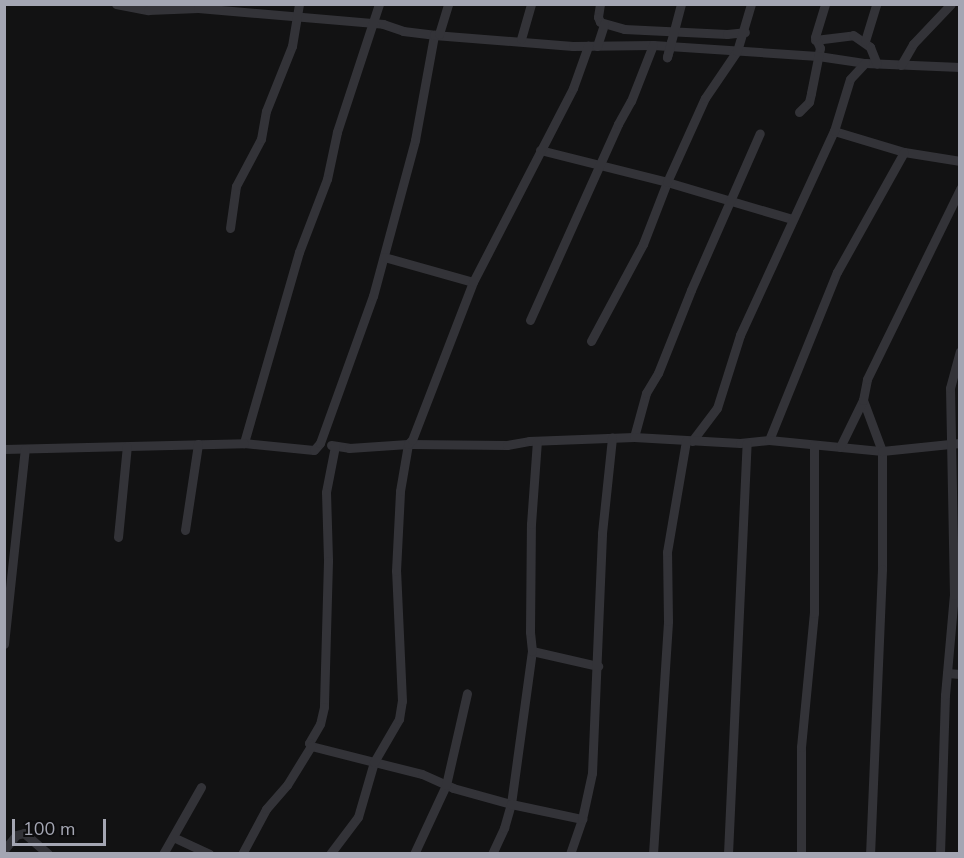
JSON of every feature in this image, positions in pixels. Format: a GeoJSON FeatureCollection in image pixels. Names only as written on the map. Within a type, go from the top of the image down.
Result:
{"type":"FeatureCollection","features":[{"type":"Feature","properties":{"kind":"street"},"geometry":{"type":"LineString","coordinates":[[116,4],[149,7],[226,7],[295,18],[374,24],[434,35],[521,39],[593,46],[653,45],[737,51],[819,46],[853,35],[865,41],[877,64]]}},
{"type":"Feature","properties":{"kind":"street"},"geometry":{"type":"LineString","coordinates":[[230,228],[236,186],[261,139],[266,111],[292,46],[299,4]]}},
{"type":"Feature","properties":{"kind":"street"},"geometry":{"type":"LineString","coordinates":[[244,442],[299,252],[327,179],[337,132],[379,4]]}},
{"type":"Feature","properties":{"kind":"street"},"geometry":{"type":"LineString","coordinates":[[434,35],[439,34],[448,4]]}},
{"type":"Feature","properties":{"kind":"street"},"geometry":{"type":"LineString","coordinates":[[521,39],[531,4]]}},
{"type":"Feature","properties":{"kind":"street"},"geometry":{"type":"LineString","coordinates":[[600,4],[598,17],[604,24],[624,29],[745,32]]}},
{"type":"Feature","properties":{"kind":"street"},"geometry":{"type":"LineString","coordinates":[[674,31],[667,57],[682,4]]}},
{"type":"Feature","properties":{"kind":"street"},"geometry":{"type":"LineString","coordinates":[[591,341],[643,244],[667,182],[705,98],[737,51],[745,32],[751,4]]}},
{"type":"Feature","properties":{"kind":"street"},"geometry":{"type":"LineString","coordinates":[[800,112],[808,102],[825,4]]}},
{"type":"Feature","properties":{"kind":"street"},"geometry":{"type":"LineString","coordinates":[[865,41],[876,4]]}},
{"type":"Feature","properties":{"kind":"street"},"geometry":{"type":"LineString","coordinates":[[901,65],[913,44],[951,4]]}},
{"type":"Feature","properties":{"kind":"street"},"geometry":{"type":"LineString","coordinates":[[330,854],[358,817],[374,762],[399,719],[402,701],[396,571],[400,490],[408,444],[412,440],[473,282],[604,24]]}},
{"type":"Feature","properties":{"kind":"street"},"geometry":{"type":"LineString","coordinates":[[671,46],[674,31]]}},
{"type":"Feature","properties":{"kind":"street"},"geometry":{"type":"LineString","coordinates":[[707,48],[713,32]]}},
{"type":"Feature","properties":{"kind":"street"},"geometry":{"type":"LineString","coordinates":[[4,449],[244,442],[314,450],[320,443],[355,350],[384,257],[415,140],[434,35]]}},
{"type":"Feature","properties":{"kind":"street"},"geometry":{"type":"LineString","coordinates":[[530,320],[598,166],[631,101],[653,45]]}},
{"type":"Feature","properties":{"kind":"street"},"geometry":{"type":"LineString","coordinates":[[819,46],[866,63],[960,67]]}},
{"type":"Feature","properties":{"kind":"street"},"geometry":{"type":"LineString","coordinates":[[653,854],[668,621],[667,552],[689,441],[717,408],[740,335],[834,131],[850,79],[866,63]]}},
{"type":"Feature","properties":{"kind":"street"},"geometry":{"type":"LineString","coordinates":[[834,131],[904,152],[960,161]]}},
{"type":"Feature","properties":{"kind":"street"},"geometry":{"type":"LineString","coordinates":[[634,437],[646,393],[658,373],[691,290],[760,133]]}},
{"type":"Feature","properties":{"kind":"street"},"geometry":{"type":"LineString","coordinates":[[540,150],[667,182],[792,219]]}},
{"type":"Feature","properties":{"kind":"street"},"geometry":{"type":"LineString","coordinates":[[769,440],[837,272],[904,152]]}},
{"type":"Feature","properties":{"kind":"street"},"geometry":{"type":"LineString","coordinates":[[840,447],[863,400],[867,379],[960,189]]}},
{"type":"Feature","properties":{"kind":"street"},"geometry":{"type":"LineString","coordinates":[[384,257],[473,282]]}},
{"type":"Feature","properties":{"kind":"street"},"geometry":{"type":"LineString","coordinates":[[940,854],[947,673],[954,595],[956,443],[950,388],[960,351]]}},
{"type":"Feature","properties":{"kind":"street"},"geometry":{"type":"LineString","coordinates":[[863,400],[882,451],[882,569],[870,854]]}},
{"type":"Feature","properties":{"kind":"street"},"geometry":{"type":"LineString","coordinates":[[320,443],[349,448],[408,444],[507,445],[537,441],[634,437],[689,441],[769,440],[882,451],[956,443]]}},
{"type":"Feature","properties":{"kind":"street"},"geometry":{"type":"LineString","coordinates":[[570,854],[582,819],[592,773],[602,533],[612,438]]}},
{"type":"Feature","properties":{"kind":"street"},"geometry":{"type":"LineString","coordinates":[[492,854],[504,828],[511,804],[532,651],[530,632],[531,524],[537,441]]}},
{"type":"Feature","properties":{"kind":"street"},"geometry":{"type":"LineString","coordinates":[[728,854],[747,442]]}},
{"type":"Feature","properties":{"kind":"street"},"geometry":{"type":"LineString","coordinates":[[185,530],[198,444]]}},
{"type":"Feature","properties":{"kind":"street"},"geometry":{"type":"LineString","coordinates":[[801,854],[801,747],[814,613],[814,445]]}},
{"type":"Feature","properties":{"kind":"street"},"geometry":{"type":"LineString","coordinates":[[118,537],[127,446]]}},
{"type":"Feature","properties":{"kind":"street"},"geometry":{"type":"LineString","coordinates":[[242,854],[266,809],[287,785],[311,746],[309,743],[320,724],[324,707],[328,561],[326,492],[335,446]]}},
{"type":"Feature","properties":{"kind":"street"},"geometry":{"type":"LineString","coordinates":[[4,644],[25,449]]}},
{"type":"Feature","properties":{"kind":"street"},"geometry":{"type":"LineString","coordinates":[[532,651],[598,666]]}},
{"type":"Feature","properties":{"kind":"street"},"geometry":{"type":"LineString","coordinates":[[947,673],[960,674]]}},
{"type":"Feature","properties":{"kind":"street"},"geometry":{"type":"LineString","coordinates":[[414,854],[446,785],[467,693]]}},
{"type":"Feature","properties":{"kind":"street"},"geometry":{"type":"LineString","coordinates":[[311,746],[422,774],[446,785],[511,804],[582,819]]}},
{"type":"Feature","properties":{"kind":"street"},"geometry":{"type":"LineString","coordinates":[[163,854],[201,787]]}},
{"type":"Feature","properties":{"kind":"street"},"geometry":{"type":"LineString","coordinates":[[4,850],[16,835],[24,833],[48,854]]}},
{"type":"Feature","properties":{"kind":"street"},"geometry":{"type":"LineString","coordinates":[[173,837],[209,854]]}}]}
